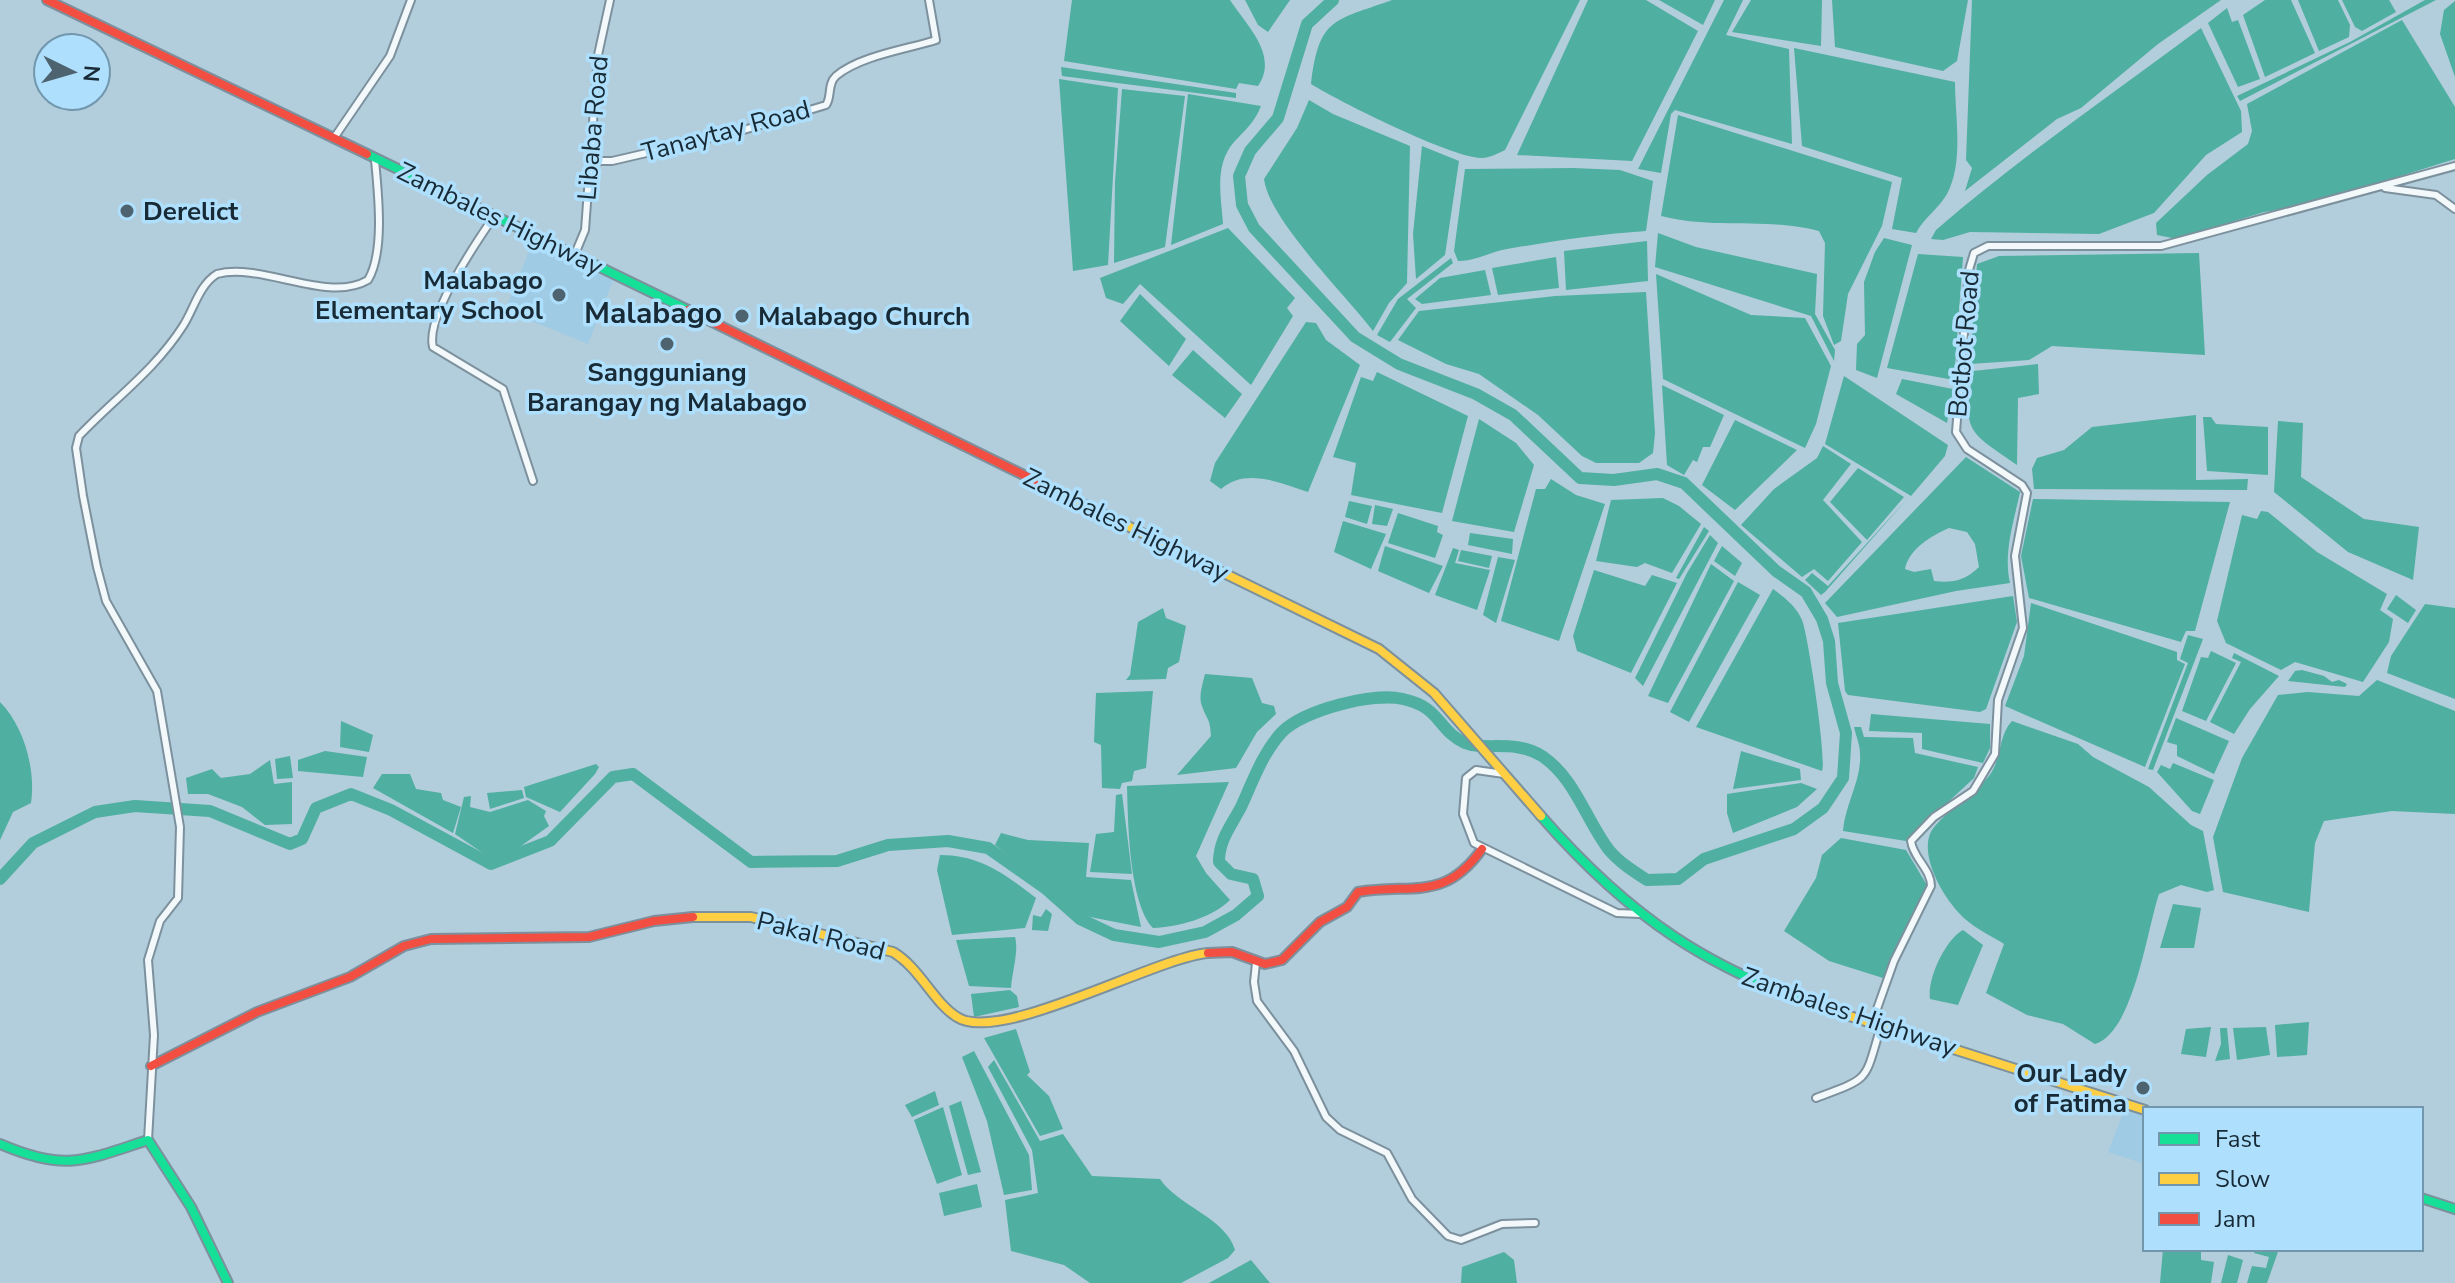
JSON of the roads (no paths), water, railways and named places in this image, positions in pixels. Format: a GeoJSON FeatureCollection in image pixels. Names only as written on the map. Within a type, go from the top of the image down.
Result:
{"type":"FeatureCollection","features":[{"type":"Feature","properties":{"kind":"main road","name":"Zambales Highway"},"geometry":{"type":"LineString","coordinates":[[47,0],[495,215],[1366,642],[1414,674],[1466,726],[1569,848],[1640,914],[1738,976],[2143,1109]]}},
{"type":"Feature","properties":{"kind":"main road"},"geometry":{"type":"LineString","coordinates":[[1256,963],[1287,958],[1320,922],[1347,907],[1358,892],[1423,890],[1445,884],[1464,874],[1482,849]]}},
{"type":"Feature","properties":{"kind":"main road","name":"Pakal Road"},"geometry":{"type":"LineString","coordinates":[[151,1066],[229,1025],[350,977],[404,946],[431,939],[589,937],[654,921],[699,916],[751,917],[893,952],[906,960],[957,1018],[971,1023],[1050,1008],[1199,954],[1232,952],[1256,963]]}},
{"type":"Feature","properties":{"kind":"main road"},"geometry":{"type":"LineString","coordinates":[[0,1144],[43,1161],[61,1162],[81,1161],[148,1140],[191,1207],[228,1283]]}},
{"type":"Feature","properties":{"kind":"main road"},"geometry":{"type":"LineString","coordinates":[[2423,1199],[2455,1209]]}},
{"type":"Feature","properties":{"kind":"street"},"geometry":{"type":"LineString","coordinates":[[334,138],[390,56],[411,0]]}},
{"type":"Feature","properties":{"kind":"street","name":"Libaba Road"},"geometry":{"type":"LineString","coordinates":[[575,254],[585,230],[598,55],[610,0]]}},
{"type":"Feature","properties":{"kind":"street","name":"Tanaytay Road"},"geometry":{"type":"LineString","coordinates":[[589,161],[612,161],[737,132],[826,105],[832,82],[844,71],[905,46],[936,40],[929,0]]}},
{"type":"Feature","properties":{"kind":"street"},"geometry":{"type":"LineString","coordinates":[[148,1140],[154,1035],[148,960],[160,921],[178,898],[178,806],[157,691],[106,601],[76,448],[79,436],[155,364],[183,326],[203,288],[217,274],[235,273],[345,288],[368,280],[374,266],[378,228],[375,160]]}},
{"type":"Feature","properties":{"kind":"street","name":"Botbot Road"},"geometry":{"type":"LineString","coordinates":[[1877,1024],[1898,952],[1931,886],[1931,877],[1913,852],[1911,841],[1934,817],[1973,791],[1987,772],[1995,754],[1998,700],[2023,628],[2015,556],[2027,493],[2022,485],[1967,449],[1956,432],[1969,270],[1974,253],[1988,246],[2161,246],[2455,166]]}},
{"type":"Feature","properties":{"kind":"street"},"geometry":{"type":"LineString","coordinates":[[2381,187],[2436,195],[2455,209]]}},
{"type":"Feature","properties":{"kind":"street"},"geometry":{"type":"LineString","coordinates":[[495,215],[444,303],[431,342],[433,347],[503,389],[533,481]]}},
{"type":"Feature","properties":{"kind":"street"},"geometry":{"type":"LineString","coordinates":[[1508,775],[1476,770],[1468,774],[1464,784],[1465,822],[1469,836],[1482,849],[1617,913],[1640,914]]}},
{"type":"Feature","properties":{"kind":"street"},"geometry":{"type":"LineString","coordinates":[[1256,963],[1254,982],[1257,1001],[1294,1051],[1326,1117],[1340,1130],[1387,1153],[1412,1199],[1448,1236],[1461,1240],[1502,1224],[1535,1223]]}},
{"type":"Feature","properties":{"kind":"street"},"geometry":{"type":"LineString","coordinates":[[1816,1098],[1859,1082],[1866,1076],[1877,1024]]}},
{"type":"Feature","properties":{"kind":"waterway"},"geometry":{"type":"LineString","coordinates":[[0,879],[33,843],[95,812],[135,806],[210,811],[290,844],[302,839],[316,808],[351,794],[391,810],[491,864],[550,841],[613,777],[633,774],[751,862],[837,861],[888,845],[948,841],[988,848],[1045,888],[1080,919],[1114,935],[1159,942],[1205,932],[1236,915],[1258,896],[1253,879],[1231,874],[1219,862],[1221,847],[1258,768],[1282,732],[1322,710],[1375,698],[1403,699],[1425,707],[1449,732],[1465,743],[1521,748],[1542,756],[1572,788],[1609,850],[1647,880],[1678,879],[1704,859],[1794,829],[1823,808],[1843,778],[1846,733],[1832,683],[1829,641],[1822,619],[1806,592],[1776,571],[1684,483],[1657,474],[1614,480],[1580,478],[1513,415],[1476,394],[1399,364],[1355,337],[1254,228],[1242,205],[1239,176],[1250,151],[1278,118],[1307,24],[1333,0]]}},
{"type":"Feature","properties":{"kind":"place","name":"Derelict"},"geometry":{"type":"Point","coordinates":[127,211]}},
{"type":"Feature","properties":{"kind":"place","name":"Malabago Elementary School"},"geometry":{"type":"Point","coordinates":[559,295]}},
{"type":"Feature","properties":{"kind":"place","name":"Malabago Church"},"geometry":{"type":"Point","coordinates":[742,316]}},
{"type":"Feature","properties":{"kind":"place","name":"Sangguniang Barangay ng Malabago"},"geometry":{"type":"Point","coordinates":[667,344]}},
{"type":"Feature","properties":{"kind":"place","name":"Our Lady of Fatima"},"geometry":{"type":"Point","coordinates":[2143,1088]}},
{"type":"Feature","properties":{"kind":"district","name":"Malabago"},"geometry":{"type":"Point","coordinates":[653,313]}}]}
